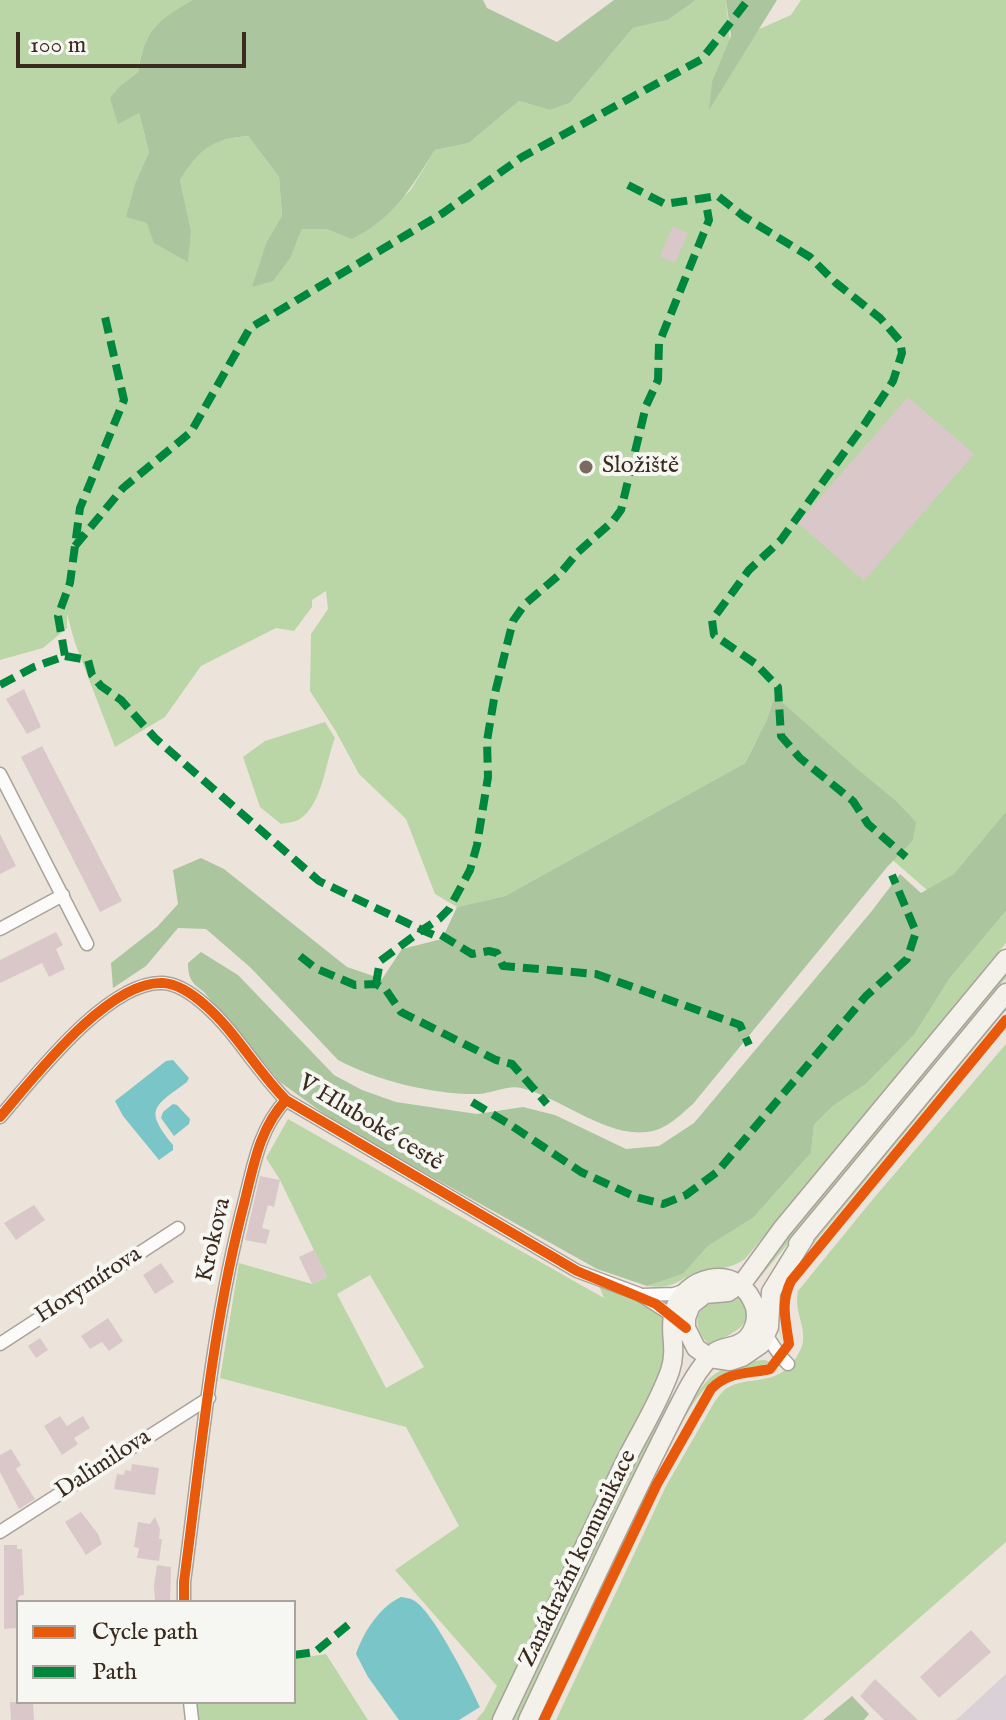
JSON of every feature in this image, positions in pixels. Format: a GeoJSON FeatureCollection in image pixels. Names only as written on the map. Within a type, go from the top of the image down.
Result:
{"type":"FeatureCollection","features":[{"type":"Feature","properties":{"kind":"main road"},"geometry":{"type":"LineString","coordinates":[[682,1327],[688,1310],[697,1298],[714,1292],[728,1292],[739,1285],[1006,959]]}},
{"type":"Feature","properties":{"kind":"main road"},"geometry":{"type":"LineString","coordinates":[[716,1360],[718,1350],[744,1341],[753,1330],[757,1294],[763,1282],[805,1237],[1006,993]]}},
{"type":"Feature","properties":{"kind":"main road"},"geometry":{"type":"LineString","coordinates":[[782,1229],[738,1273],[700,1280],[686,1290],[677,1302],[682,1327],[696,1348],[716,1360],[742,1357],[753,1351],[767,1335],[771,1292],[805,1237]]}},
{"type":"Feature","properties":{"kind":"main road"},"geometry":{"type":"LineString","coordinates":[[722,1278],[739,1285],[747,1293],[755,1311]]}},
{"type":"Feature","properties":{"kind":"main road","name":"Zanádražní komunikace"},"geometry":{"type":"LineString","coordinates":[[502,1720],[630,1451],[659,1400],[688,1359],[690,1347],[682,1327]]}},
{"type":"Feature","properties":{"kind":"main road","name":"Zanádražní komunikace"},"geometry":{"type":"LineString","coordinates":[[659,1400],[682,1327]]}},
{"type":"Feature","properties":{"kind":"main road","name":"Zanádražní komunikace"},"geometry":{"type":"LineString","coordinates":[[528,1720],[671,1421],[690,1385],[716,1360]]}},
{"type":"Feature","properties":{"kind":"street"},"geometry":{"type":"LineString","coordinates":[[0,774],[87,944]]}},
{"type":"Feature","properties":{"kind":"street"},"geometry":{"type":"LineString","coordinates":[[0,929],[63,895]]}},
{"type":"Feature","properties":{"kind":"street","name":"V Hluboké cestě"},"geometry":{"type":"LineString","coordinates":[[0,1117],[68,1040],[102,1009],[142,986],[165,983],[205,1005],[286,1100],[577,1271],[639,1294],[682,1327]]}},
{"type":"Feature","properties":{"kind":"street","name":"Krokova"},"geometry":{"type":"LineString","coordinates":[[184,1600],[209,1398],[211,1357],[230,1255],[261,1139],[273,1115],[286,1100]]}},
{"type":"Feature","properties":{"kind":"street","name":"Horymírova"},"geometry":{"type":"LineString","coordinates":[[0,1344],[178,1228]]}},
{"type":"Feature","properties":{"kind":"street","name":"V Hluboké cestě"},"geometry":{"type":"LineString","coordinates":[[639,1294],[674,1294],[686,1290]]}},
{"type":"Feature","properties":{"kind":"street"},"geometry":{"type":"LineString","coordinates":[[755,1311],[777,1354],[788,1364]]}},
{"type":"Feature","properties":{"kind":"street"},"geometry":{"type":"LineString","coordinates":[[742,1357],[777,1354]]}},
{"type":"Feature","properties":{"kind":"street","name":"Dalimilova"},"geometry":{"type":"LineString","coordinates":[[4,1530],[209,1398]]}},
{"type":"Feature","properties":{"kind":"street"},"geometry":{"type":"LineString","coordinates":[[0,1516],[4,1530]]}},
{"type":"Feature","properties":{"kind":"shaded area"},"geometry":{"type":"Polygon","coordinates":[[[1006,1674],[1006,1720],[956,1720],[1006,1674]]]}},
{"type":"Feature","properties":{"kind":"green space","name":"Složiště"},"geometry":{"type":"Polygon","coordinates":[[[0,0],[192,0],[154,28],[144,46],[138,72],[121,85],[139,113],[149,152],[136,181],[191,230],[180,180],[208,147],[224,140],[248,136],[279,177],[282,217],[267,241],[291,257],[302,229],[327,228],[352,238],[410,191],[435,150],[469,143],[519,101],[550,110],[570,103],[633,28],[668,20],[696,0],[726,0],[730,42],[791,15],[801,0],[1006,0],[1006,906],[981,937],[756,741],[745,763],[505,896],[457,907],[435,894],[406,819],[359,774],[310,691],[311,634],[328,609],[326,591],[312,600],[312,607],[294,631],[276,628],[201,666],[165,717],[115,747],[67,614],[67,628],[43,648],[0,660],[0,0]]]}},
{"type":"Feature","properties":{"kind":"green space"},"geometry":{"type":"Polygon","coordinates":[[[192,0],[483,0],[487,8],[557,42],[614,0],[696,0],[668,20],[633,28],[570,103],[550,110],[519,101],[469,143],[435,150],[391,211],[352,239],[327,229],[302,229],[291,257],[273,281],[252,287],[267,241],[282,216],[279,177],[248,136],[215,143],[194,160],[180,180],[191,230],[188,262],[154,243],[147,223],[126,217],[136,181],[149,152],[139,113],[118,124],[110,98],[138,72],[144,45],[154,28],[192,0]]]}},
{"type":"Feature","properties":{"kind":"green space"},"geometry":{"type":"Polygon","coordinates":[[[726,0],[777,0],[709,110],[712,82],[731,36],[726,0]]]}},
{"type":"Feature","properties":{"kind":"green space"},"geometry":{"type":"Polygon","coordinates":[[[775,696],[896,801],[916,822],[913,840],[888,866],[693,1104],[660,1128],[647,1132],[615,1129],[521,1088],[479,1094],[444,1092],[407,1085],[354,1068],[338,1060],[251,968],[206,929],[178,928],[146,966],[113,988],[111,963],[157,927],[178,904],[173,870],[201,858],[224,869],[347,967],[382,979],[402,949],[442,939],[457,907],[505,896],[745,763],[767,720],[775,696]]]}},
{"type":"Feature","properties":{"kind":"green space"},"geometry":{"type":"Polygon","coordinates":[[[325,722],[335,738],[319,793],[300,819],[281,824],[260,807],[243,757],[265,741],[325,722]]]}},
{"type":"Feature","properties":{"kind":"green space"},"geometry":{"type":"Polygon","coordinates":[[[1006,812],[1006,911],[950,978],[914,1035],[866,1084],[833,1106],[814,1125],[811,1153],[753,1218],[708,1246],[683,1274],[647,1286],[597,1269],[341,1126],[280,1082],[194,983],[189,973],[188,963],[201,952],[238,975],[334,1075],[362,1090],[396,1102],[477,1114],[523,1107],[555,1115],[626,1149],[659,1146],[694,1123],[900,874],[921,893],[954,874],[1006,812]]]}},
{"type":"Feature","properties":{"kind":"green space"},"geometry":{"type":"Polygon","coordinates":[[[1006,911],[1006,943],[745,1259],[729,1266],[702,1271],[672,1285],[647,1286],[683,1274],[708,1246],[753,1218],[811,1153],[814,1125],[833,1106],[866,1084],[914,1035],[950,978],[1006,911]]]}},
{"type":"Feature","properties":{"kind":"green space"},"geometry":{"type":"Polygon","coordinates":[[[1006,969],[1006,978],[753,1286],[749,1282],[1006,969]]]}},
{"type":"Feature","properties":{"kind":"green space"},"geometry":{"type":"Polygon","coordinates":[[[1006,1006],[1006,1010],[801,1259],[780,1293],[778,1322],[783,1344],[776,1320],[781,1282],[1006,1006]]]}},
{"type":"Feature","properties":{"kind":"green space"},"geometry":{"type":"Polygon","coordinates":[[[1006,1044],[1006,1542],[803,1720],[556,1720],[666,1486],[715,1401],[731,1386],[776,1376],[792,1363],[803,1341],[798,1291],[1006,1044]]]}},
{"type":"Feature","properties":{"kind":"green space"},"geometry":{"type":"Polygon","coordinates":[[[288,1119],[604,1298],[598,1284],[630,1295],[663,1316],[669,1341],[662,1376],[610,1469],[493,1720],[476,1720],[497,1686],[395,1570],[459,1526],[406,1427],[220,1378],[239,1263],[312,1284],[327,1277],[280,1180],[266,1158],[288,1119]],[[370,1275],[337,1294],[386,1388],[424,1367],[370,1275]]]}},
{"type":"Feature","properties":{"kind":"green space"},"geometry":{"type":"Polygon","coordinates":[[[739,1298],[745,1308],[744,1323],[711,1346],[698,1326],[698,1315],[710,1304],[739,1298]]]}},
{"type":"Feature","properties":{"kind":"green space"},"geometry":{"type":"Polygon","coordinates":[[[696,1357],[701,1360],[652,1440],[617,1507],[519,1720],[512,1720],[620,1490],[696,1357]]]}},
{"type":"Feature","properties":{"kind":"green space"},"geometry":{"type":"Polygon","coordinates":[[[765,1360],[770,1362],[716,1378],[694,1403],[640,1507],[541,1720],[538,1720],[623,1536],[692,1401],[708,1380],[727,1367],[765,1360]]]}},
{"type":"Feature","properties":{"kind":"green space"},"geometry":{"type":"Polygon","coordinates":[[[326,1654],[368,1720],[196,1720],[196,1704],[296,1704],[296,1659],[326,1654]]]}},
{"type":"Feature","properties":{"kind":"green space"},"geometry":{"type":"Polygon","coordinates":[[[852,1696],[869,1714],[864,1720],[823,1720],[852,1696]]]}},
{"type":"Feature","properties":{"kind":"water"},"geometry":{"type":"Polygon","coordinates":[[[173,1060],[189,1078],[156,1109],[158,1123],[173,1145],[173,1150],[159,1160],[123,1116],[115,1101],[166,1061],[173,1060]]]}},
{"type":"Feature","properties":{"kind":"water"},"geometry":{"type":"Polygon","coordinates":[[[173,1104],[190,1119],[189,1124],[174,1136],[161,1118],[173,1104]]]}},
{"type":"Feature","properties":{"kind":"water"},"geometry":{"type":"Polygon","coordinates":[[[401,1597],[413,1600],[430,1617],[475,1696],[480,1707],[459,1720],[399,1720],[368,1677],[356,1654],[373,1621],[401,1597]]]}},
{"type":"Feature","properties":{"kind":"building"},"geometry":{"type":"Polygon","coordinates":[[[673,226],[688,233],[675,263],[660,257],[673,226]]]}},
{"type":"Feature","properties":{"kind":"building"},"geometry":{"type":"Polygon","coordinates":[[[908,397],[974,454],[864,581],[798,523],[908,397]]]}},
{"type":"Feature","properties":{"kind":"building"},"geometry":{"type":"Polygon","coordinates":[[[24,689],[41,727],[27,734],[6,699],[24,689]]]}},
{"type":"Feature","properties":{"kind":"building"},"geometry":{"type":"Polygon","coordinates":[[[42,746],[122,901],[100,912],[21,757],[42,746]]]}},
{"type":"Feature","properties":{"kind":"building"},"geometry":{"type":"Polygon","coordinates":[[[0,834],[16,866],[0,874],[0,834]]]}},
{"type":"Feature","properties":{"kind":"building"},"geometry":{"type":"Polygon","coordinates":[[[56,932],[63,945],[56,949],[65,969],[49,977],[42,963],[0,983],[0,960],[56,932]]]}},
{"type":"Feature","properties":{"kind":"building"},"geometry":{"type":"Polygon","coordinates":[[[260,1176],[280,1180],[274,1207],[268,1205],[262,1228],[270,1230],[266,1244],[245,1240],[260,1176]]]}},
{"type":"Feature","properties":{"kind":"building"},"geometry":{"type":"Polygon","coordinates":[[[34,1205],[45,1220],[16,1240],[4,1223],[34,1205]]]}},
{"type":"Feature","properties":{"kind":"building"},"geometry":{"type":"Polygon","coordinates":[[[314,1250],[327,1277],[312,1284],[299,1257],[314,1250]]]}},
{"type":"Feature","properties":{"kind":"building"},"geometry":{"type":"Polygon","coordinates":[[[161,1263],[174,1282],[155,1294],[143,1275],[161,1263]]]}},
{"type":"Feature","properties":{"kind":"building"},"geometry":{"type":"Polygon","coordinates":[[[108,1318],[123,1341],[109,1351],[102,1342],[90,1349],[81,1336],[108,1318]]]}},
{"type":"Feature","properties":{"kind":"building"},"geometry":{"type":"Polygon","coordinates":[[[40,1338],[48,1350],[36,1358],[28,1346],[40,1338]]]}},
{"type":"Feature","properties":{"kind":"building"},"geometry":{"type":"Polygon","coordinates":[[[60,1416],[67,1426],[83,1416],[90,1428],[74,1438],[78,1444],[62,1455],[44,1426],[60,1416]]]}},
{"type":"Feature","properties":{"kind":"building"},"geometry":{"type":"Polygon","coordinates":[[[11,1449],[21,1465],[16,1469],[35,1499],[19,1509],[0,1472],[0,1455],[11,1449]]]}},
{"type":"Feature","properties":{"kind":"building"},"geometry":{"type":"Polygon","coordinates":[[[132,1464],[159,1468],[155,1495],[114,1489],[117,1474],[124,1475],[125,1470],[131,1471],[132,1464]]]}},
{"type":"Feature","properties":{"kind":"building"},"geometry":{"type":"Polygon","coordinates":[[[81,1512],[102,1544],[86,1555],[65,1522],[81,1512]]]}},
{"type":"Feature","properties":{"kind":"building"},"geometry":{"type":"Polygon","coordinates":[[[155,1517],[160,1529],[159,1539],[162,1539],[159,1561],[137,1558],[139,1548],[134,1547],[138,1522],[150,1524],[155,1517]]]}},
{"type":"Feature","properties":{"kind":"building"},"geometry":{"type":"Polygon","coordinates":[[[4,1545],[17,1545],[17,1549],[22,1549],[24,1595],[16,1600],[16,1628],[4,1629],[4,1545]]]}},
{"type":"Feature","properties":{"kind":"building"},"geometry":{"type":"Polygon","coordinates":[[[157,1565],[171,1567],[170,1600],[155,1600],[157,1565]]]}},
{"type":"Feature","properties":{"kind":"building"},"geometry":{"type":"Polygon","coordinates":[[[971,1630],[991,1652],[939,1698],[920,1677],[971,1630]]]}},
{"type":"Feature","properties":{"kind":"building"},"geometry":{"type":"Polygon","coordinates":[[[875,1679],[918,1720],[884,1720],[860,1696],[875,1679]]]}},
{"type":"Feature","properties":{"kind":"building"},"geometry":{"type":"Polygon","coordinates":[[[10,1702],[33,1704],[34,1720],[11,1720],[10,1702]]]}},
{"type":"Feature","properties":{"kind":"marked path"},"geometry":{"type":"LineString","coordinates":[[75,546],[123,488],[191,432],[250,328],[443,213],[522,157],[702,59],[748,0]]}},
{"type":"Feature","properties":{"kind":"marked path"},"geometry":{"type":"LineString","coordinates":[[628,185],[665,204],[718,196],[743,216],[810,257],[836,283],[880,318],[900,341],[902,353],[893,381],[864,425],[781,540],[749,570],[712,620],[714,635],[756,664],[778,687],[781,736],[800,758],[853,801],[868,824],[906,857]]}},
{"type":"Feature","properties":{"kind":"marked path"},"geometry":{"type":"LineString","coordinates":[[65,656],[88,660],[92,675],[101,686],[121,700],[155,738],[319,881],[422,930],[439,919],[449,909],[470,870],[477,845],[488,777],[487,741],[513,621],[525,604],[559,575],[621,510],[646,406],[658,380],[659,343],[709,220],[705,198]]}},
{"type":"Feature","properties":{"kind":"marked path"},"geometry":{"type":"LineString","coordinates":[[0,685],[34,667],[65,656],[58,616],[70,583],[80,508],[124,400],[105,317]]}},
{"type":"Feature","properties":{"kind":"marked path"},"geometry":{"type":"LineString","coordinates":[[472,1102],[581,1172],[636,1197],[663,1204],[686,1195],[717,1172],[866,996],[907,959],[916,932],[892,875]]}},
{"type":"Feature","properties":{"kind":"marked path"},"geometry":{"type":"LineString","coordinates":[[376,984],[380,961],[422,930],[441,935],[472,954],[497,953],[503,966],[596,974],[740,1025],[749,1045]]}},
{"type":"Feature","properties":{"kind":"marked path"},"geometry":{"type":"LineString","coordinates":[[300,956],[315,968],[355,985],[376,984],[386,990],[401,1012],[496,1060],[512,1064],[547,1104]]}},
{"type":"Feature","properties":{"kind":"marked path"},"geometry":{"type":"LineString","coordinates":[[296,1655],[315,1652],[353,1621]]}},
{"type":"Feature","properties":{"kind":"cycle path"},"geometry":{"type":"LineString","coordinates":[[0,1117],[52,1057],[96,1014],[119,997],[142,986],[163,983],[174,986],[197,998],[217,1016],[286,1100],[577,1271],[656,1304],[686,1328]]}},
{"type":"Feature","properties":{"kind":"cycle path"},"geometry":{"type":"LineString","coordinates":[[544,1720],[657,1484],[711,1389],[731,1376],[770,1369],[789,1344],[785,1305],[791,1281],[1006,1020]]}},
{"type":"Feature","properties":{"kind":"cycle path"},"geometry":{"type":"LineString","coordinates":[[184,1600],[202,1438],[224,1294],[259,1147],[270,1122],[286,1100]]}},
{"type":"Feature","properties":{"kind":"place","name":"Složiště"},"geometry":{"type":"Point","coordinates":[586,467]}}]}
